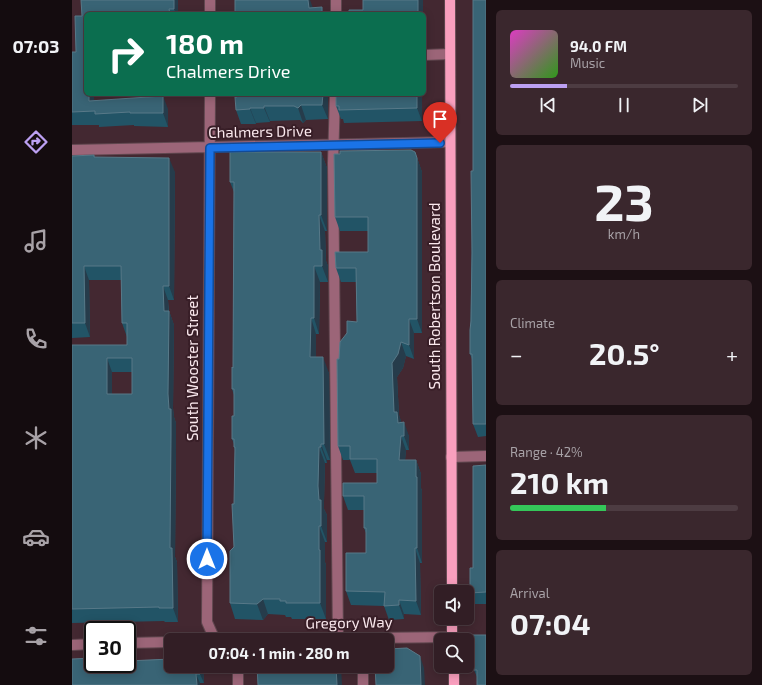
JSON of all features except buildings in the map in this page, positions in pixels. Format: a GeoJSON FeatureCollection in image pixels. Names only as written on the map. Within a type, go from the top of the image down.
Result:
{"type":"FeatureCollection","features":[{"type":"Feature","properties":{"kind":"main road","name":"South Robertson Boulevard"},"geometry":{"type":"LineString","coordinates":[[450,0],[452,585]]}},
{"type":"Feature","properties":{"kind":"main road"},"geometry":{"type":"LineString","coordinates":[[454,673],[454,685]]}},
{"type":"Feature","properties":{"kind":"street"},"geometry":{"type":"LineString","coordinates":[[210,0],[210,12]]}},
{"type":"Feature","properties":{"kind":"street"},"geometry":{"type":"LineString","coordinates":[[336,0],[336,12]]}},
{"type":"Feature","properties":{"kind":"street"},"geometry":{"type":"LineString","coordinates":[[426,55],[450,54]]}},
{"type":"Feature","properties":{"kind":"street","name":"South Wooster Street"},"geometry":{"type":"LineString","coordinates":[[210,96],[206,622],[212,633]]}},
{"type":"Feature","properties":{"kind":"street"},"geometry":{"type":"LineString","coordinates":[[334,96],[333,145],[338,633]]}},
{"type":"Feature","properties":{"kind":"street","name":"Chalmers Drive"},"geometry":{"type":"LineString","coordinates":[[72,150],[450,142]]}},
{"type":"Feature","properties":{"kind":"street"},"geometry":{"type":"LineString","coordinates":[[451,457],[486,456]]}},
{"type":"Feature","properties":{"kind":"street","name":"Gregory Way"},"geometry":{"type":"LineString","coordinates":[[394,639],[434,639]]}},
{"type":"Feature","properties":{"kind":"street"},"geometry":{"type":"LineString","coordinates":[[136,643],[164,642]]}},
{"type":"Feature","properties":{"kind":"street"},"geometry":{"type":"LineString","coordinates":[[72,645],[84,644]]}},
{"type":"Feature","properties":{"kind":"street"},"geometry":{"type":"LineString","coordinates":[[238,673],[238,685]]}},
{"type":"Feature","properties":{"kind":"street"},"geometry":{"type":"LineString","coordinates":[[363,673],[363,685]]}},
{"type":"Feature","properties":{"kind":"route"},"geometry":{"type":"LineString","coordinates":[[207,559],[210,148],[440,143]]}}]}
